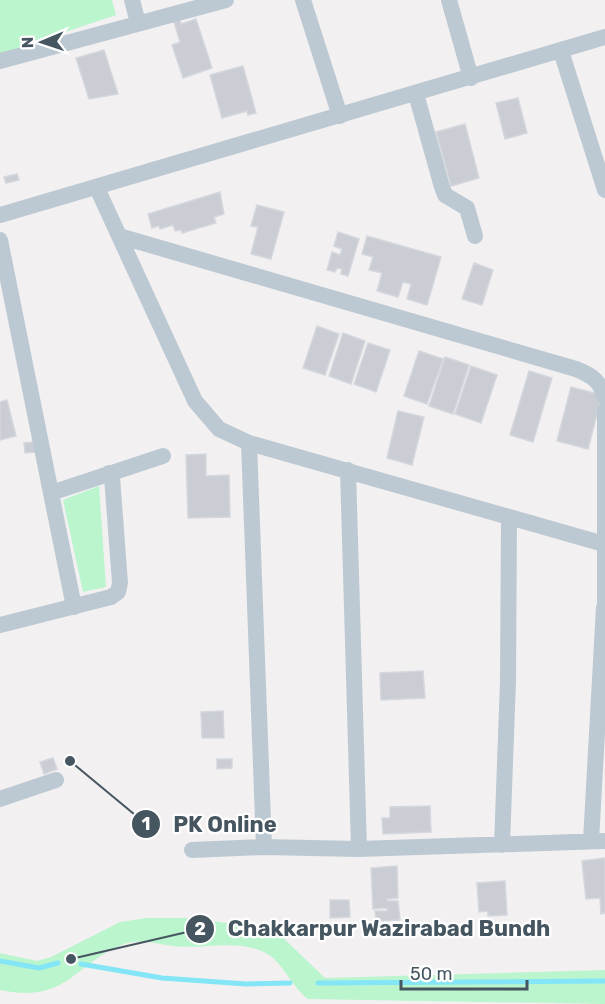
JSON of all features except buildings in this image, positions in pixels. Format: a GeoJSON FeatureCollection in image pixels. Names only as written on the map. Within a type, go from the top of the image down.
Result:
{"type":"FeatureCollection","features":[{"type":"Feature","properties":{"kind":"street"},"geometry":{"type":"LineString","coordinates":[[132,0],[138,22]]}},
{"type":"Feature","properties":{"kind":"street"},"geometry":{"type":"LineString","coordinates":[[0,61],[226,0]]}},
{"type":"Feature","properties":{"kind":"street"},"geometry":{"type":"LineString","coordinates":[[303,0],[340,116]]}},
{"type":"Feature","properties":{"kind":"street"},"geometry":{"type":"LineString","coordinates":[[449,0],[471,78]]}},
{"type":"Feature","properties":{"kind":"street"},"geometry":{"type":"LineString","coordinates":[[0,215],[605,37]]}},
{"type":"Feature","properties":{"kind":"street"},"geometry":{"type":"LineString","coordinates":[[561,51],[605,190]]}},
{"type":"Feature","properties":{"kind":"street"},"geometry":{"type":"LineString","coordinates":[[416,94],[445,195],[468,208],[476,236]]}},
{"type":"Feature","properties":{"kind":"street"},"geometry":{"type":"LineString","coordinates":[[97,188],[195,401],[219,429],[249,442],[604,544]]}},
{"type":"Feature","properties":{"kind":"street"},"geometry":{"type":"LineString","coordinates":[[119,236],[576,369],[591,375],[601,385],[605,398]]}},
{"type":"Feature","properties":{"kind":"street"},"geometry":{"type":"LineString","coordinates":[[0,240],[74,607]]}},
{"type":"Feature","properties":{"kind":"street"},"geometry":{"type":"LineString","coordinates":[[192,850],[264,847],[359,849],[502,846],[598,841],[605,607],[605,411]]}},
{"type":"Feature","properties":{"kind":"street"},"geometry":{"type":"LineString","coordinates":[[249,442],[264,847]]}},
{"type":"Feature","properties":{"kind":"street"},"geometry":{"type":"LineString","coordinates":[[51,493],[163,456]]}},
{"type":"Feature","properties":{"kind":"street"},"geometry":{"type":"LineString","coordinates":[[348,470],[359,849]]}},
{"type":"Feature","properties":{"kind":"street"},"geometry":{"type":"LineString","coordinates":[[0,625],[111,597],[118,592],[120,583],[113,489],[109,473]]}},
{"type":"Feature","properties":{"kind":"street"},"geometry":{"type":"LineString","coordinates":[[502,846],[508,681],[509,518]]}},
{"type":"Feature","properties":{"kind":"street"},"geometry":{"type":"LineString","coordinates":[[0,798],[56,780]]}},
{"type":"Feature","properties":{"kind":"green space"},"geometry":{"type":"Polygon","coordinates":[[[0,0],[112,0],[116,15],[0,54],[0,0]]]}},
{"type":"Feature","properties":{"kind":"green space"},"geometry":{"type":"Polygon","coordinates":[[[99,486],[106,587],[83,592],[63,500],[99,486]]]}},
{"type":"Feature","properties":{"kind":"green space"},"geometry":{"type":"Polygon","coordinates":[[[147,918],[187,918],[274,929],[325,978],[605,970],[605,1004],[308,999],[274,959],[258,950],[234,945],[185,947],[142,941],[130,942],[107,952],[56,987],[41,992],[23,993],[0,990],[0,953],[37,961],[51,957],[120,922],[147,918]]]}},
{"type":"Feature","properties":{"kind":"waterway"},"geometry":{"type":"LineString","coordinates":[[0,961],[39,968],[58,963]]}},
{"type":"Feature","properties":{"kind":"waterway"},"geometry":{"type":"LineString","coordinates":[[81,964],[162,978],[246,984],[290,983]]}},
{"type":"Feature","properties":{"kind":"waterway"},"geometry":{"type":"LineString","coordinates":[[318,983],[605,981]]}},
{"type":"Feature","properties":{"kind":"place","name":"PK Online"},"geometry":{"type":"Point","coordinates":[70,761]}},
{"type":"Feature","properties":{"kind":"place","name":"Chakkarpur Wazirabad Bundh"},"geometry":{"type":"Point","coordinates":[71,959]}}]}
